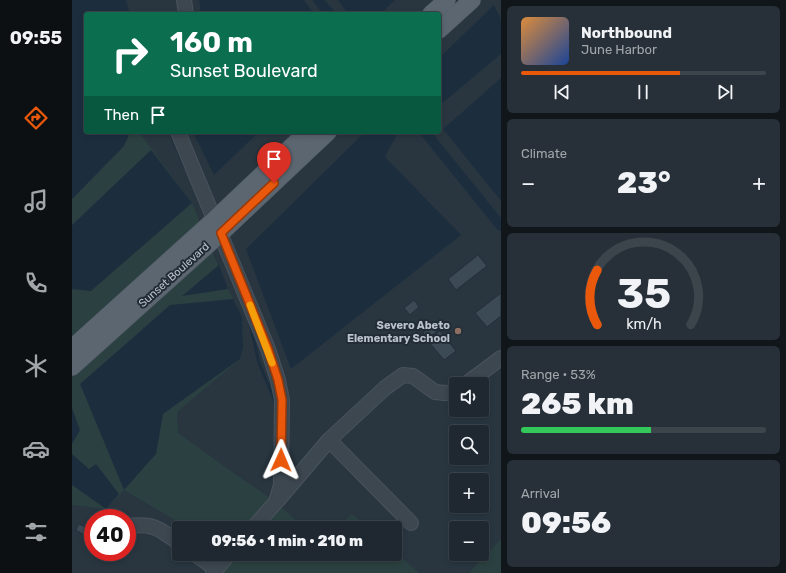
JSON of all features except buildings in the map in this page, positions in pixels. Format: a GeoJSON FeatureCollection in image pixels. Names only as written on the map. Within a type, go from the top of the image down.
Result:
{"type":"FeatureCollection","features":[{"type":"Feature","properties":{"kind":"main road"},"geometry":{"type":"LineString","coordinates":[[433,12],[447,0]]}},
{"type":"Feature","properties":{"kind":"main road"},"geometry":{"type":"LineString","coordinates":[[441,28],[472,0]]}},
{"type":"Feature","properties":{"kind":"main road","name":"Sunset Boulevard"},"geometry":{"type":"LineString","coordinates":[[72,367],[218,226],[305,134]]}},
{"type":"Feature","properties":{"kind":"main road","name":"Sunset Boulevard"},"geometry":{"type":"LineString","coordinates":[[72,348],[326,134]]}},
{"type":"Feature","properties":{"kind":"street"},"geometry":{"type":"LineString","coordinates":[[184,0],[186,12]]}},
{"type":"Feature","properties":{"kind":"street"},"geometry":{"type":"LineString","coordinates":[[179,134],[268,349],[278,380],[282,400],[281,485],[276,502]]}},
{"type":"Feature","properties":{"kind":"street"},"geometry":{"type":"LineString","coordinates":[[475,377],[501,358]]}},
{"type":"Feature","properties":{"kind":"street"},"geometry":{"type":"LineString","coordinates":[[259,521],[329,440],[385,388],[403,376],[414,376],[435,392],[449,393]]}},
{"type":"Feature","properties":{"kind":"street"},"geometry":{"type":"LineString","coordinates":[[329,440],[411,523]]}},
{"type":"Feature","properties":{"kind":"street"},"geometry":{"type":"LineString","coordinates":[[136,525],[142,524],[157,527],[172,538]]}},
{"type":"Feature","properties":{"kind":"street"},"geometry":{"type":"LineString","coordinates":[[203,561],[214,571],[223,561]]}},
{"type":"Feature","properties":{"kind":"green space"},"geometry":{"type":"Polygon","coordinates":[[[129,134],[140,134],[192,203],[228,289],[242,317],[243,347],[240,359],[177,412],[178,433],[276,502],[296,521],[177,521],[124,490],[106,509],[72,505],[72,199],[124,146],[129,134]]]}},
{"type":"Feature","properties":{"kind":"green space"},"geometry":{"type":"Polygon","coordinates":[[[352,514],[360,521],[344,521],[352,514]]]}},
{"type":"Feature","properties":{"kind":"green space"},"geometry":{"type":"Polygon","coordinates":[[[501,539],[501,573],[469,573],[480,561],[489,561],[489,552],[501,539]]]}},
{"type":"Feature","properties":{"kind":"green space"},"geometry":{"type":"Polygon","coordinates":[[[402,558],[419,573],[213,573],[205,561],[402,561],[402,558]]]}},
{"type":"Feature","properties":{"kind":"water"},"geometry":{"type":"Polygon","coordinates":[[[72,0],[126,0],[129,12],[84,12],[84,134],[129,134],[124,146],[72,199],[72,0]]]}},
{"type":"Feature","properties":{"kind":"water"},"geometry":{"type":"Polygon","coordinates":[[[199,0],[304,0],[313,12],[201,12],[199,0]]]}},
{"type":"Feature","properties":{"kind":"water"},"geometry":{"type":"Polygon","coordinates":[[[338,0],[395,0],[383,12],[347,12],[338,0]]]}},
{"type":"Feature","properties":{"kind":"water"},"geometry":{"type":"Polygon","coordinates":[[[494,5],[501,19],[501,54],[441,104],[441,56],[494,5]]]}},
{"type":"Feature","properties":{"kind":"water"},"geometry":{"type":"Polygon","coordinates":[[[501,78],[501,201],[443,129],[501,78]]]}},
{"type":"Feature","properties":{"kind":"water"},"geometry":{"type":"Polygon","coordinates":[[[194,134],[257,134],[214,175],[194,134]]]}},
{"type":"Feature","properties":{"kind":"water"},"geometry":{"type":"Polygon","coordinates":[[[363,134],[397,134],[385,157],[461,235],[291,369],[246,249],[363,134]]]}},
{"type":"Feature","properties":{"kind":"water"},"geometry":{"type":"Polygon","coordinates":[[[151,150],[192,203],[91,291],[72,289],[72,225],[151,150]]]}},
{"type":"Feature","properties":{"kind":"water"},"geometry":{"type":"Polygon","coordinates":[[[219,265],[228,289],[182,296],[219,265]]]}},
{"type":"Feature","properties":{"kind":"water"},"geometry":{"type":"Polygon","coordinates":[[[233,299],[242,317],[243,347],[240,359],[163,414],[156,454],[124,490],[80,384],[170,305],[233,299]]]}},
{"type":"Feature","properties":{"kind":"water"},"geometry":{"type":"Polygon","coordinates":[[[72,408],[80,430],[72,444],[72,408]]]}},
{"type":"Feature","properties":{"kind":"water"},"geometry":{"type":"Polygon","coordinates":[[[72,454],[89,469],[96,464],[119,494],[106,509],[72,485],[72,454]]]}},
{"type":"Feature","properties":{"kind":"waterway"},"geometry":{"type":"LineString","coordinates":[[318,0],[328,12]]}},
{"type":"Feature","properties":{"kind":"waterway"},"geometry":{"type":"LineString","coordinates":[[171,134],[184,165]]}},
{"type":"Feature","properties":{"kind":"waterway"},"geometry":{"type":"LineString","coordinates":[[427,134],[501,226]]}},
{"type":"Feature","properties":{"kind":"waterway"},"geometry":{"type":"LineString","coordinates":[[250,323],[259,363],[276,404]]}},
{"type":"Feature","properties":{"kind":"slow traffic"},"geometry":{"type":"LineString","coordinates":[[250,305],[268,349],[272,363]]}},
{"type":"Feature","properties":{"kind":"place","name":"Severo Abeto Elementary School"},"geometry":{"type":"Point","coordinates":[458,331]}},
{"type":"Feature","properties":{"kind":"route"},"geometry":{"type":"LineString","coordinates":[[274,183],[221,233],[268,349],[278,380],[282,400],[281,460]]}}]}
